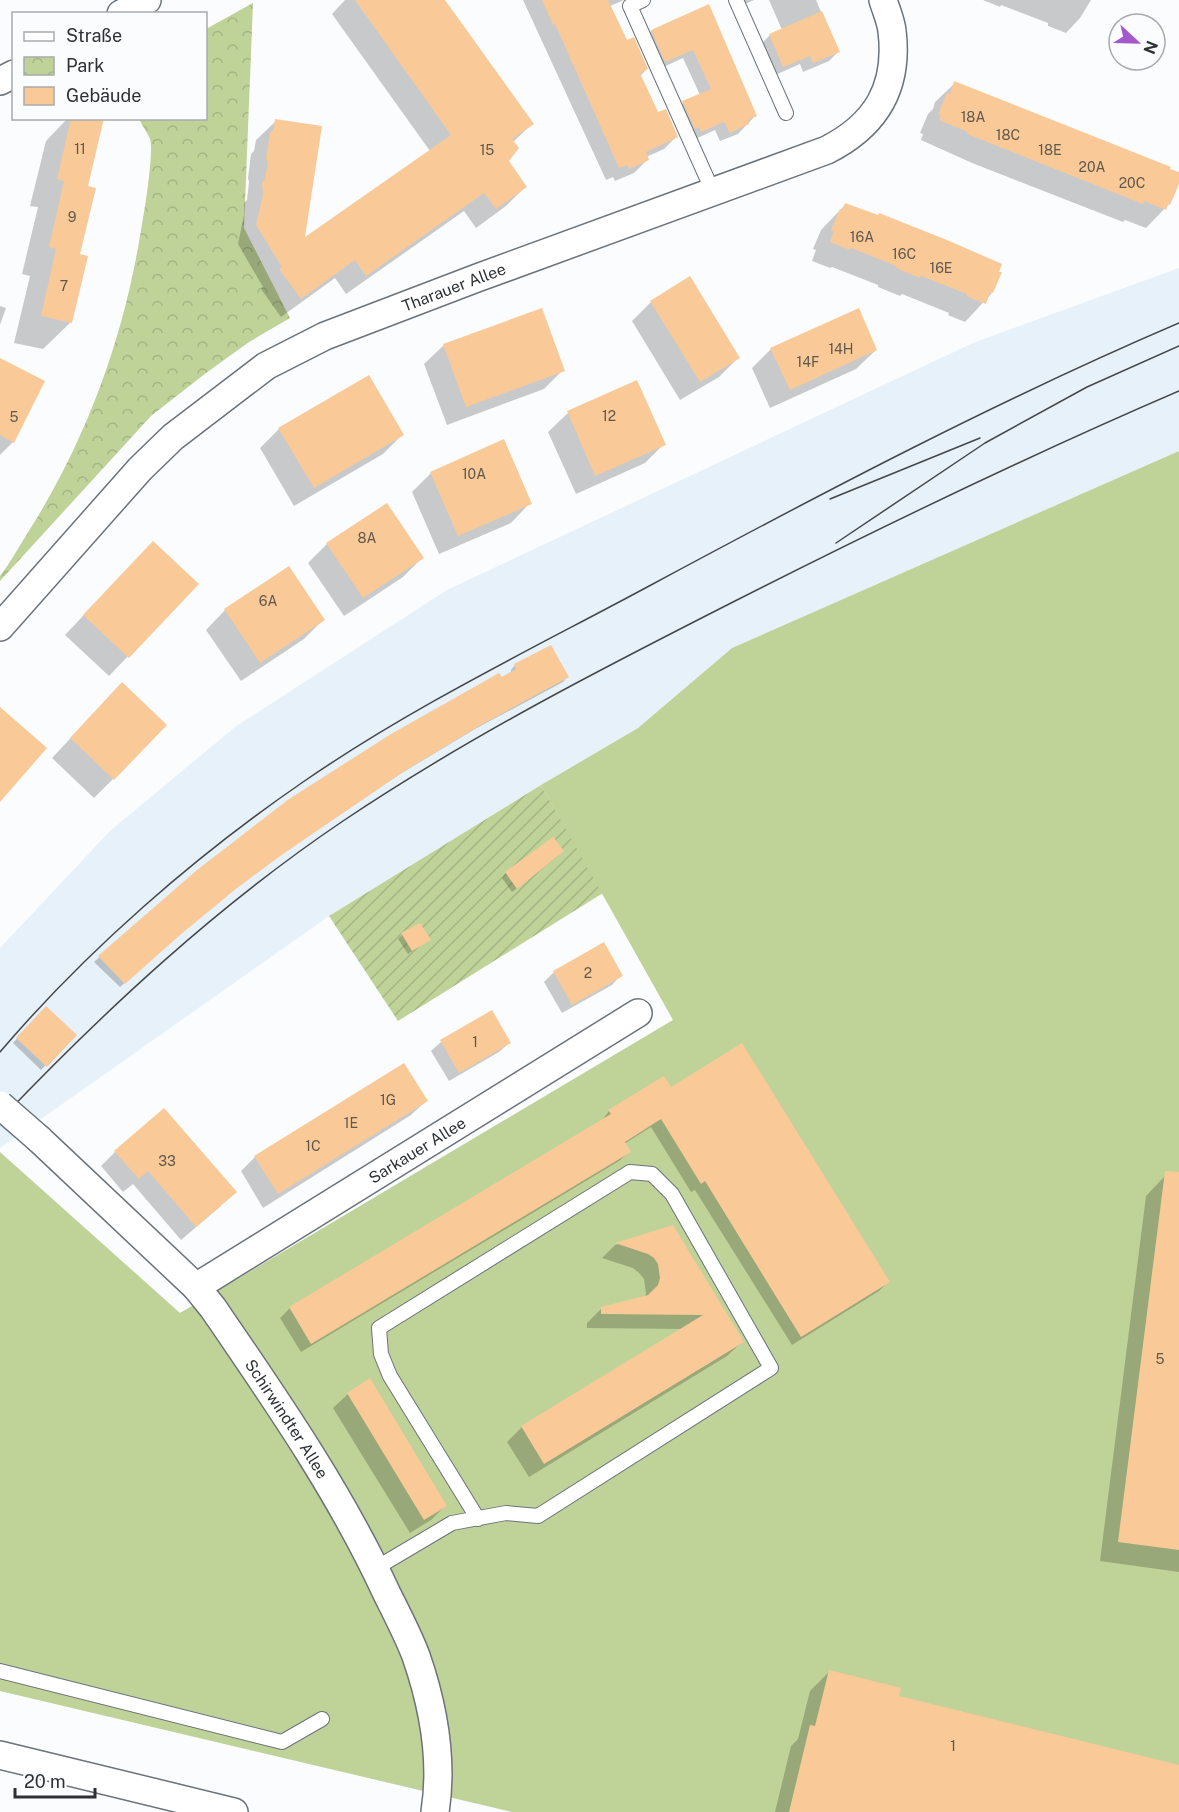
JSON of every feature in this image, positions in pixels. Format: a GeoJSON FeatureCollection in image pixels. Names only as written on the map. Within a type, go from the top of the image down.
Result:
{"type":"FeatureCollection","features":[{"type":"Feature","properties":{"kind":"street"},"geometry":{"type":"LineString","coordinates":[[125,12],[147,0]]}},
{"type":"Feature","properties":{"kind":"street","name":"Tharauer Allee"},"geometry":{"type":"LineString","coordinates":[[0,627],[140,469],[174,437],[266,366],[325,336],[848,140],[868,122],[884,97],[893,67],[892,30],[883,0]]}},
{"type":"Feature","properties":{"kind":"street","name":"Sarkauer Allee"},"geometry":{"type":"LineString","coordinates":[[196,1287],[638,1013]]}},
{"type":"Feature","properties":{"kind":"street","name":"Schirwindter Allee"},"geometry":{"type":"LineString","coordinates":[[0,1105],[196,1287],[213,1308],[305,1443],[357,1531],[416,1655],[429,1700],[438,1756],[435,1812]]}},
{"type":"Feature","properties":{"kind":"street"},"geometry":{"type":"LineString","coordinates":[[0,1755],[234,1812]]}},
{"type":"Feature","properties":{"kind":"lane"},"geometry":{"type":"LineString","coordinates":[[643,0],[630,6],[713,192]]}},
{"type":"Feature","properties":{"kind":"lane"},"geometry":{"type":"LineString","coordinates":[[736,0],[786,113]]}},
{"type":"Feature","properties":{"kind":"lane"},"geometry":{"type":"LineString","coordinates":[[376,1568],[452,1523],[478,1519],[506,1513],[538,1516],[771,1368],[672,1194],[652,1174],[630,1172],[379,1328],[381,1354],[390,1376],[478,1519]]}},
{"type":"Feature","properties":{"kind":"lane"},"geometry":{"type":"LineString","coordinates":[[0,1671],[282,1742],[322,1719]]}},
{"type":"Feature","properties":{"kind":"shaded area"},"geometry":{"type":"Polygon","coordinates":[[[1179,268],[1179,451],[732,648],[638,728],[329,916],[0,1148],[0,948],[110,831],[235,727],[447,590],[973,343],[1179,268]]]}},
{"type":"Feature","properties":{"kind":"green space"},"geometry":{"type":"Polygon","coordinates":[[[253,3],[244,228],[290,318],[249,342],[151,416],[0,581],[0,576],[68,462],[101,385],[114,346],[135,265],[149,180],[151,145],[140,120],[207,120],[207,28],[253,3]]]}},
{"type":"Feature","properties":{"kind":"green space"},"geometry":{"type":"Polygon","coordinates":[[[1179,451],[1179,1812],[512,1812],[0,1691],[0,1152],[180,1313],[673,1020],[541,785],[638,728],[732,648],[1179,451]]]}},
{"type":"Feature","properties":{"kind":"green space"},"geometry":{"type":"Polygon","coordinates":[[[541,785],[603,893],[398,1021],[329,916],[541,785]]]}},
{"type":"Feature","properties":{"kind":"building"},"geometry":{"type":"Polygon","coordinates":[[[355,0],[445,0],[534,124],[512,139],[519,148],[509,161],[527,187],[496,209],[484,193],[366,276],[355,260],[301,299],[279,269],[282,267],[256,225],[263,194],[262,183],[268,162],[266,158],[270,133],[273,130],[275,119],[322,126],[305,237],[451,135],[355,0]]]}},
{"type":"Feature","properties":{"kind":"building"},"geometry":{"type":"Polygon","coordinates":[[[542,0],[608,0],[627,40],[634,37],[648,69],[640,73],[658,112],[666,109],[678,137],[646,152],[649,160],[629,169],[627,165],[619,168],[555,24],[553,25],[542,0]]]}},
{"type":"Feature","properties":{"kind":"building"},"geometry":{"type":"Polygon","coordinates":[[[709,4],[757,116],[748,120],[749,124],[730,133],[724,122],[701,132],[699,127],[695,129],[682,101],[711,89],[693,50],[665,62],[651,30],[709,4]]]}},
{"type":"Feature","properties":{"kind":"building"},"geometry":{"type":"Polygon","coordinates":[[[822,11],[840,52],[813,63],[810,56],[783,67],[769,34],[822,11]]]}},
{"type":"Feature","properties":{"kind":"building"},"geometry":{"type":"Polygon","coordinates":[[[954,81],[1171,167],[1170,169],[1179,172],[1179,184],[1170,205],[1168,204],[1166,210],[1144,201],[1143,204],[967,134],[968,132],[939,120],[941,115],[938,114],[947,93],[950,94],[954,81]]]}},
{"type":"Feature","properties":{"kind":"building"},"geometry":{"type":"Polygon","coordinates":[[[71,120],[104,120],[88,186],[96,188],[80,254],[88,256],[72,323],[41,316],[56,249],[49,247],[64,181],[57,179],[71,120]]]}},
{"type":"Feature","properties":{"kind":"building"},"geometry":{"type":"Polygon","coordinates":[[[845,203],[878,215],[879,213],[1002,264],[999,272],[1002,272],[986,304],[966,296],[967,294],[921,276],[920,278],[851,248],[850,250],[830,242],[834,231],[831,230],[845,203]]]}},
{"type":"Feature","properties":{"kind":"building"},"geometry":{"type":"Polygon","coordinates":[[[690,276],[740,358],[700,382],[650,301],[690,276]]]}},
{"type":"Feature","properties":{"kind":"building"},"geometry":{"type":"Polygon","coordinates":[[[542,308],[565,371],[466,407],[443,344],[542,308]]]}},
{"type":"Feature","properties":{"kind":"building"},"geometry":{"type":"Polygon","coordinates":[[[859,308],[877,350],[790,390],[770,348],[859,308]]]}},
{"type":"Feature","properties":{"kind":"building"},"geometry":{"type":"Polygon","coordinates":[[[0,358],[45,381],[14,443],[0,435],[0,358]]]}},
{"type":"Feature","properties":{"kind":"building"},"geometry":{"type":"Polygon","coordinates":[[[369,375],[404,435],[314,488],[278,428],[369,375]]]}},
{"type":"Feature","properties":{"kind":"building"},"geometry":{"type":"Polygon","coordinates":[[[637,380],[666,445],[595,476],[567,411],[637,380]]]}},
{"type":"Feature","properties":{"kind":"building"},"geometry":{"type":"Polygon","coordinates":[[[504,439],[532,504],[458,536],[430,472],[504,439]]]}},
{"type":"Feature","properties":{"kind":"building"},"geometry":{"type":"Polygon","coordinates":[[[387,503],[424,558],[363,598],[326,543],[387,503]]]}},
{"type":"Feature","properties":{"kind":"building"},"geometry":{"type":"Polygon","coordinates":[[[153,541],[199,584],[129,658],[83,615],[153,541]]]}},
{"type":"Feature","properties":{"kind":"building"},"geometry":{"type":"Polygon","coordinates":[[[289,566],[325,620],[260,663],[224,609],[289,566]]]}},
{"type":"Feature","properties":{"kind":"building"},"geometry":{"type":"Polygon","coordinates":[[[551,645],[569,677],[481,725],[406,770],[283,854],[237,888],[125,984],[98,956],[197,870],[289,799],[391,734],[499,673],[502,677],[516,669],[514,664],[551,645]]]}},
{"type":"Feature","properties":{"kind":"building"},"geometry":{"type":"Polygon","coordinates":[[[122,682],[167,725],[114,780],[70,738],[122,682]]]}},
{"type":"Feature","properties":{"kind":"building"},"geometry":{"type":"Polygon","coordinates":[[[0,707],[47,748],[0,802],[0,707]]]}},
{"type":"Feature","properties":{"kind":"building"},"geometry":{"type":"Polygon","coordinates":[[[553,837],[564,851],[517,889],[505,872],[553,837]]]}},
{"type":"Feature","properties":{"kind":"building"},"geometry":{"type":"Polygon","coordinates":[[[420,923],[431,940],[412,951],[401,933],[420,923]]]}},
{"type":"Feature","properties":{"kind":"building"},"geometry":{"type":"Polygon","coordinates":[[[604,942],[623,976],[572,1005],[553,971],[604,942]]]}},
{"type":"Feature","properties":{"kind":"building"},"geometry":{"type":"Polygon","coordinates":[[[46,1006],[77,1035],[47,1067],[16,1038],[46,1006]]]}},
{"type":"Feature","properties":{"kind":"building"},"geometry":{"type":"Polygon","coordinates":[[[492,1010],[511,1043],[459,1073],[440,1040],[492,1010]]]}},
{"type":"Feature","properties":{"kind":"building"},"geometry":{"type":"Polygon","coordinates":[[[742,1043],[890,1282],[801,1337],[705,1181],[701,1184],[661,1119],[625,1142],[631,1152],[311,1344],[289,1307],[611,1114],[608,1110],[664,1076],[671,1087],[742,1043]]]}},
{"type":"Feature","properties":{"kind":"building"},"geometry":{"type":"Polygon","coordinates":[[[404,1063],[428,1101],[278,1194],[254,1156],[404,1063]]]}},
{"type":"Feature","properties":{"kind":"building"},"geometry":{"type":"Polygon","coordinates":[[[164,1108],[237,1192],[196,1227],[148,1171],[139,1179],[114,1151],[164,1108]]]}},
{"type":"Feature","properties":{"kind":"building"},"geometry":{"type":"Polygon","coordinates":[[[1165,1171],[1179,1172],[1179,1550],[1118,1542],[1165,1171]]]}},
{"type":"Feature","properties":{"kind":"building"},"geometry":{"type":"Polygon","coordinates":[[[673,1225],[744,1342],[544,1464],[521,1426],[703,1315],[601,1314],[601,1307],[648,1295],[658,1285],[660,1278],[658,1264],[654,1258],[615,1243],[673,1225]]]}},
{"type":"Feature","properties":{"kind":"building"},"geometry":{"type":"Polygon","coordinates":[[[370,1378],[447,1506],[424,1520],[347,1393],[370,1378]]]}},
{"type":"Feature","properties":{"kind":"building"},"geometry":{"type":"Polygon","coordinates":[[[829,1670],[901,1688],[899,1696],[1179,1765],[1179,1812],[789,1812],[810,1725],[815,1726],[829,1670]]]}},
{"type":"Feature","properties":{"kind":"tram line"},"geometry":{"type":"LineString","coordinates":[[0,1052],[68,978],[143,907],[182,874],[262,811],[387,728],[474,679],[781,516],[978,415],[1179,323]]}},
{"type":"Feature","properties":{"kind":"tram line"},"geometry":{"type":"LineString","coordinates":[[836,543],[985,443],[1087,387],[1179,346]]}},
{"type":"Feature","properties":{"kind":"tram line"},"geometry":{"type":"LineString","coordinates":[[0,1120],[121,999],[207,924],[296,854],[390,790],[536,705],[735,601],[955,493],[1179,391]]}},
{"type":"Feature","properties":{"kind":"tram line"},"geometry":{"type":"LineString","coordinates":[[830,499],[980,438]]}}]}
